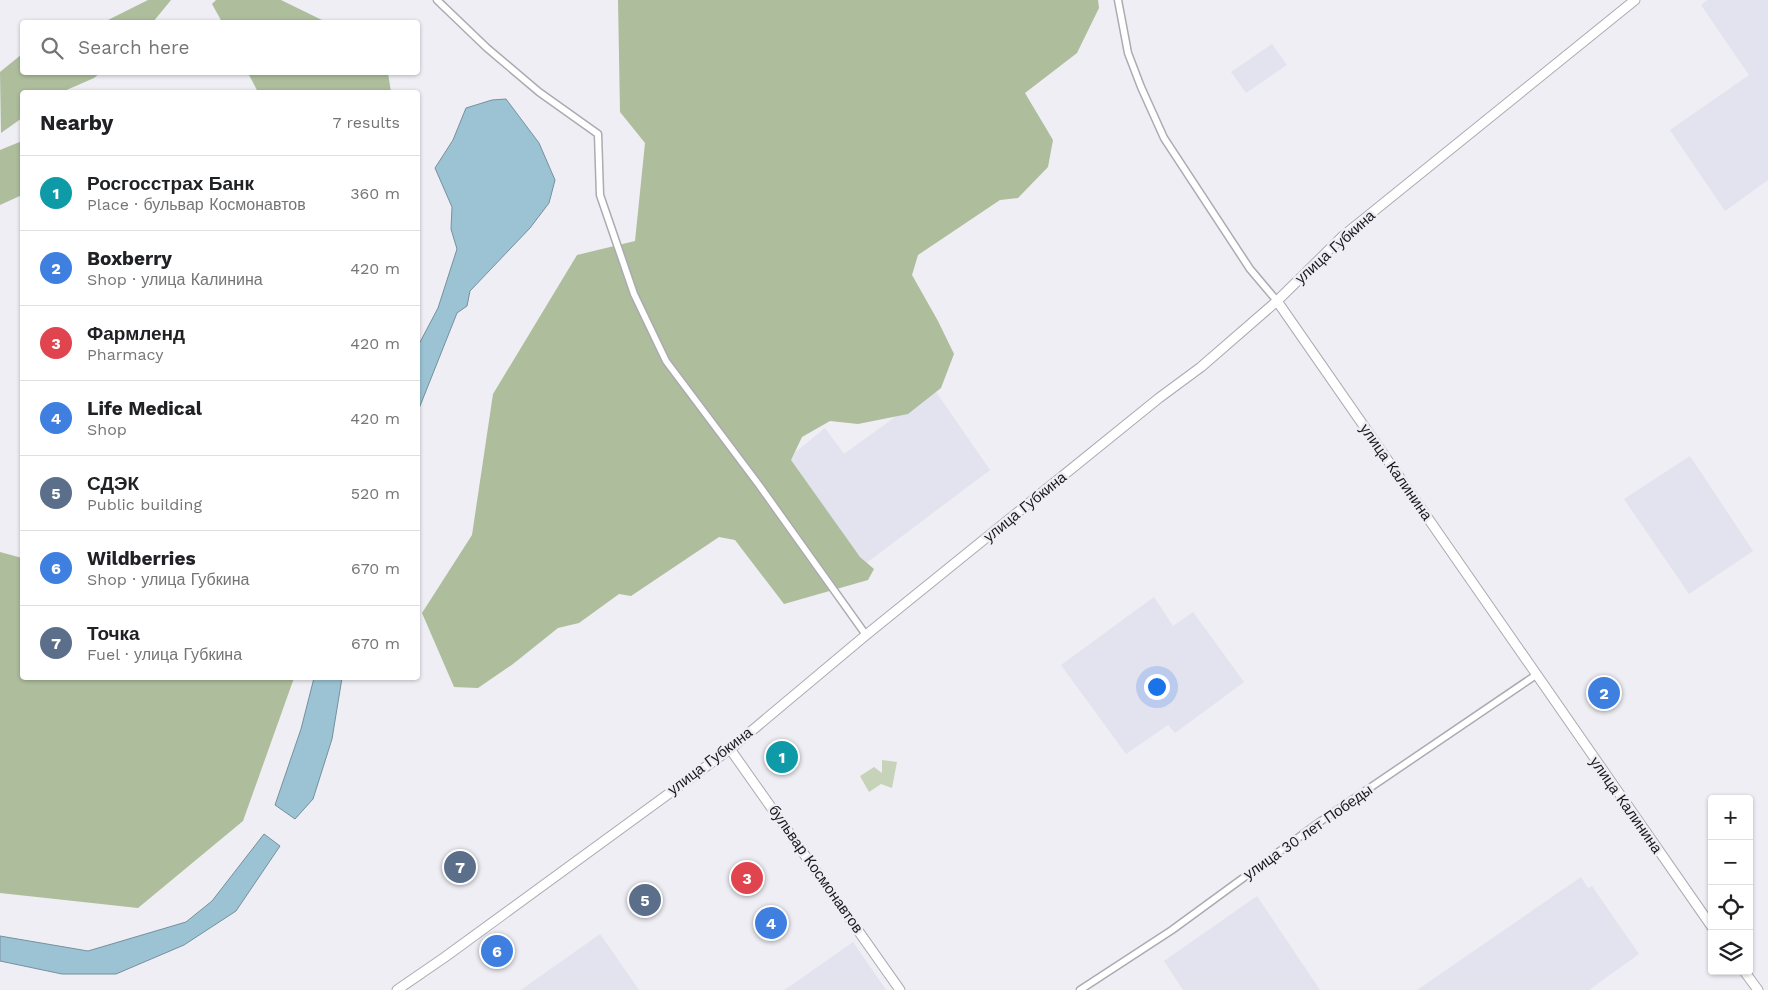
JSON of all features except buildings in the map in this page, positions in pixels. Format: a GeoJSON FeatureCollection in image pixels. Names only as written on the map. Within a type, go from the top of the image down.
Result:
{"type":"FeatureCollection","features":[{"type":"Feature","properties":{"kind":"street"},"geometry":{"type":"LineString","coordinates":[[437,0],[486,48],[539,92],[598,134],[600,195],[634,294],[666,361],[760,485],[866,635]]}},
{"type":"Feature","properties":{"kind":"street","name":"улица Калинина"},"geometry":{"type":"LineString","coordinates":[[1118,0],[1128,53],[1164,138],[1250,269],[1277,300],[1708,921]]}},
{"type":"Feature","properties":{"kind":"street","name":"улица Губкина"},"geometry":{"type":"LineString","coordinates":[[397,990],[730,749],[866,635],[1159,398],[1201,367],[1277,300],[1342,236],[1634,0]]}},
{"type":"Feature","properties":{"kind":"street","name":"улица 30 лет Победы"},"geometry":{"type":"LineString","coordinates":[[1080,990],[1172,930],[1322,821],[1536,675]]}},
{"type":"Feature","properties":{"kind":"street","name":"бульвар Космонавтов"},"geometry":{"type":"LineString","coordinates":[[730,749],[900,990]]}},
{"type":"Feature","properties":{"kind":"street"},"geometry":{"type":"LineString","coordinates":[[1747,975],[1758,990]]}},
{"type":"Feature","properties":{"kind":"shaded area"},"geometry":{"type":"Polygon","coordinates":[[[1707,0],[1768,0],[1768,180],[1725,211],[1670,130],[1749,75],[1701,5],[1707,0]]]}},
{"type":"Feature","properties":{"kind":"shaded area"},"geometry":{"type":"Polygon","coordinates":[[[1272,44],[1287,65],[1246,93],[1231,72],[1272,44]]]}},
{"type":"Feature","properties":{"kind":"shaded area"},"geometry":{"type":"Polygon","coordinates":[[[934,389],[990,470],[861,567],[786,460],[825,428],[844,454],[934,389]]]}},
{"type":"Feature","properties":{"kind":"shaded area"},"geometry":{"type":"Polygon","coordinates":[[[1690,456],[1753,551],[1689,594],[1624,499],[1690,456]]]}},
{"type":"Feature","properties":{"kind":"shaded area"},"geometry":{"type":"Polygon","coordinates":[[[1154,597],[1173,626],[1193,612],[1244,682],[1175,733],[1168,725],[1126,754],[1061,665],[1154,597]]]}},
{"type":"Feature","properties":{"kind":"shaded area"},"geometry":{"type":"Polygon","coordinates":[[[1581,877],[1588,888],[1592,886],[1639,954],[1589,990],[1417,990],[1581,877]]]}},
{"type":"Feature","properties":{"kind":"shaded area"},"geometry":{"type":"Polygon","coordinates":[[[1257,896],[1320,990],[1183,990],[1164,961],[1257,896]]]}},
{"type":"Feature","properties":{"kind":"shaded area"},"geometry":{"type":"Polygon","coordinates":[[[600,934],[639,990],[521,990],[600,934]]]}},
{"type":"Feature","properties":{"kind":"shaded area"},"geometry":{"type":"Polygon","coordinates":[[[853,942],[886,990],[784,990],[789,987],[853,942]]]}},
{"type":"Feature","properties":{"kind":"green space"},"geometry":{"type":"Polygon","coordinates":[[[148,0],[171,0],[155,20],[108,20],[148,0]]]}},
{"type":"Feature","properties":{"kind":"green space"},"geometry":{"type":"Polygon","coordinates":[[[216,0],[281,0],[322,20],[221,20],[212,4],[216,0]]]}},
{"type":"Feature","properties":{"kind":"green space"},"geometry":{"type":"Polygon","coordinates":[[[618,0],[1098,0],[1099,8],[1077,53],[1025,93],[1053,140],[1048,167],[1018,198],[1000,200],[918,255],[912,275],[954,354],[941,388],[908,414],[858,424],[830,421],[802,437],[791,460],[860,557],[874,569],[868,580],[784,604],[735,540],[719,537],[631,596],[619,594],[579,623],[558,628],[513,664],[478,688],[454,687],[422,613],[472,535],[493,394],[577,255],[635,241],[645,143],[620,112],[618,0]]]}},
{"type":"Feature","properties":{"kind":"green space"},"geometry":{"type":"Polygon","coordinates":[[[20,56],[20,75],[98,75],[67,90],[20,90],[20,119],[1,133],[0,72],[20,56]]]}},
{"type":"Feature","properties":{"kind":"green space"},"geometry":{"type":"Polygon","coordinates":[[[249,75],[388,75],[391,90],[257,90],[249,75]]]}},
{"type":"Feature","properties":{"kind":"green space"},"geometry":{"type":"Polygon","coordinates":[[[20,142],[20,196],[0,205],[0,150],[20,142]]]}},
{"type":"Feature","properties":{"kind":"green space"},"geometry":{"type":"Polygon","coordinates":[[[0,552],[20,557],[20,680],[293,680],[243,821],[138,908],[0,893],[0,552]]]}},
{"type":"Feature","properties":{"kind":"green space"},"geometry":{"type":"Polygon","coordinates":[[[882,760],[897,762],[892,788],[881,784],[869,792],[860,776],[874,767],[882,773],[882,760]]]}},
{"type":"Feature","properties":{"kind":"water"},"geometry":{"type":"Polygon","coordinates":[[[506,99],[539,143],[555,180],[549,203],[530,228],[470,291],[467,306],[457,313],[420,406],[420,342],[438,308],[457,249],[451,229],[452,207],[435,168],[453,140],[466,108],[492,100],[506,99]]]}},
{"type":"Feature","properties":{"kind":"water"},"geometry":{"type":"Polygon","coordinates":[[[313,680],[342,680],[332,739],[313,799],[295,819],[275,805],[301,729],[313,680]]]}},
{"type":"Feature","properties":{"kind":"water"},"geometry":{"type":"Polygon","coordinates":[[[264,834],[280,846],[236,911],[184,945],[116,974],[62,974],[0,961],[0,936],[88,951],[186,922],[212,901],[264,834]]]}},
{"type":"Feature","properties":{"kind":"place","name":"Boxberry"},"geometry":{"type":"Point","coordinates":[1604,693]}},
{"type":"Feature","properties":{"kind":"place","name":"Росгосстрах Банк"},"geometry":{"type":"Point","coordinates":[782,757]}},
{"type":"Feature","properties":{"kind":"place","name":"Точка"},"geometry":{"type":"Point","coordinates":[460,867]}},
{"type":"Feature","properties":{"kind":"place","name":"Фармленд"},"geometry":{"type":"Point","coordinates":[747,878]}},
{"type":"Feature","properties":{"kind":"place","name":"СДЭК"},"geometry":{"type":"Point","coordinates":[645,900]}},
{"type":"Feature","properties":{"kind":"place","name":"Life Medical"},"geometry":{"type":"Point","coordinates":[771,923]}},
{"type":"Feature","properties":{"kind":"place","name":"Wildberries"},"geometry":{"type":"Point","coordinates":[497,951]}}]}
